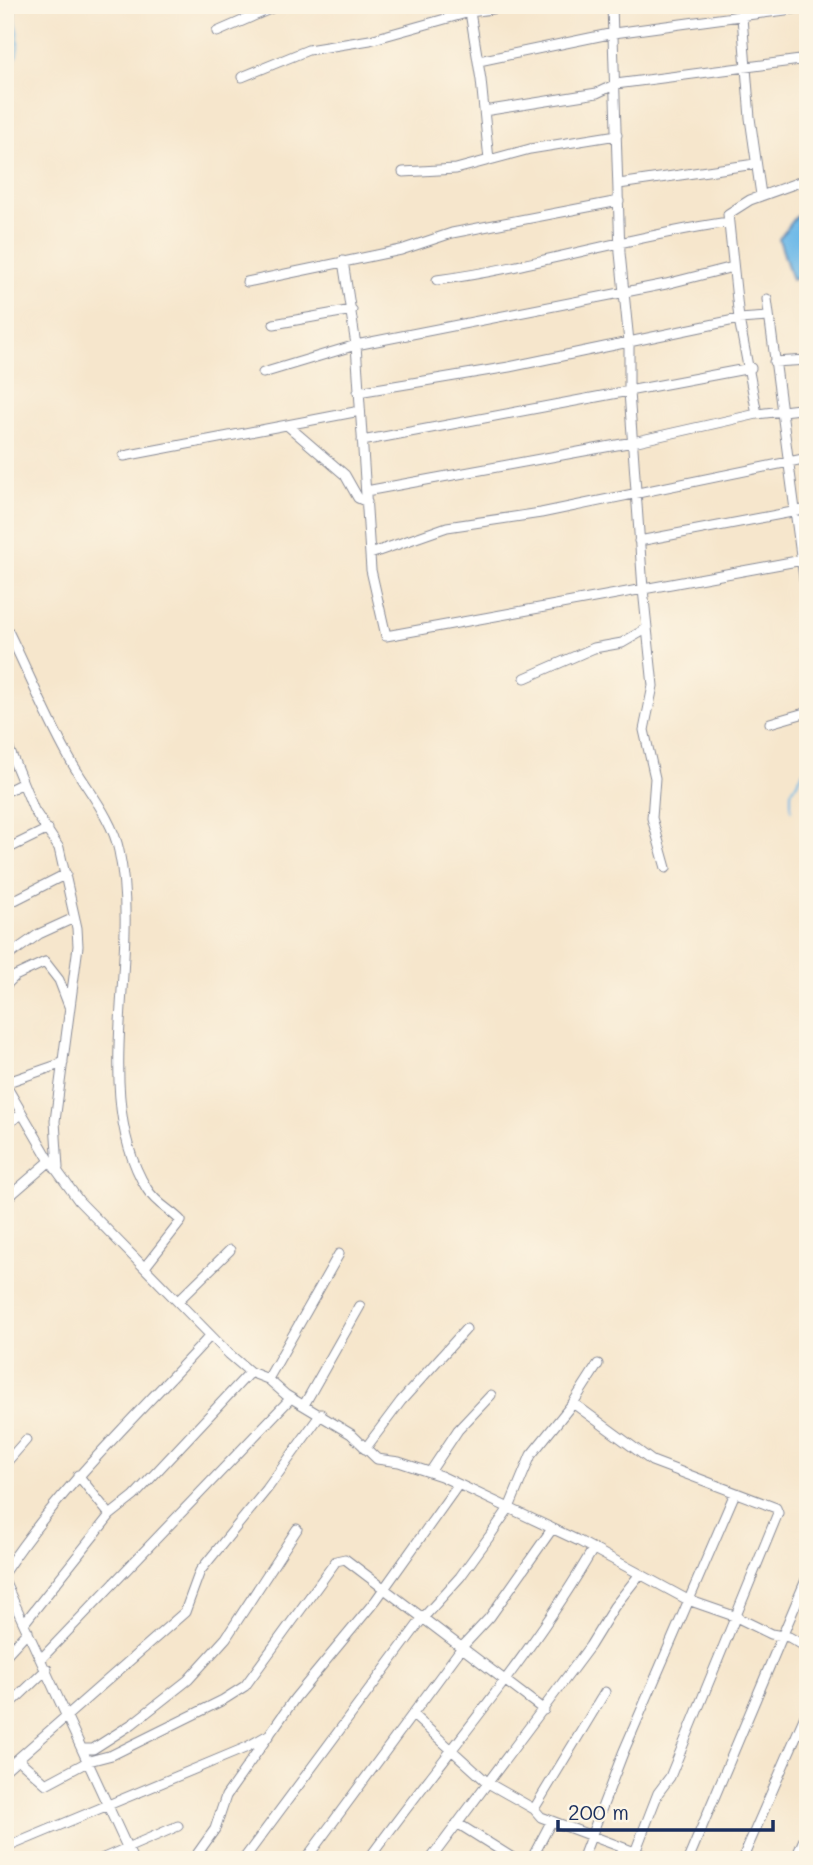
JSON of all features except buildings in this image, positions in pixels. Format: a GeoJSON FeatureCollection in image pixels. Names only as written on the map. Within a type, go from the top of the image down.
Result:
{"type":"FeatureCollection","features":[{"type":"Feature","properties":{"kind":"street"},"geometry":{"type":"LineString","coordinates":[[217,32],[279,5]]}},
{"type":"Feature","properties":{"kind":"street"},"geometry":{"type":"LineString","coordinates":[[242,77],[309,50],[370,40],[470,12],[521,5]]}},
{"type":"Feature","properties":{"kind":"street"},"geometry":{"type":"LineString","coordinates":[[612,5],[620,245],[629,342],[629,392],[639,541],[653,686],[645,730],[655,778],[652,818],[666,868]]}},
{"type":"Feature","properties":{"kind":"street"},"geometry":{"type":"LineString","coordinates":[[479,61],[742,10],[808,7]]}},
{"type":"Feature","properties":{"kind":"street"},"geometry":{"type":"LineString","coordinates":[[742,10],[755,164],[761,195]]}},
{"type":"Feature","properties":{"kind":"street"},"geometry":{"type":"LineString","coordinates":[[470,12],[479,61],[489,160]]}},
{"type":"Feature","properties":{"kind":"street"},"geometry":{"type":"LineString","coordinates":[[484,111],[597,93],[616,84],[808,59]]}},
{"type":"Feature","properties":{"kind":"street"},"geometry":{"type":"LineString","coordinates":[[403,172],[456,169],[530,149],[617,135]]}},
{"type":"Feature","properties":{"kind":"street"},"geometry":{"type":"LineString","coordinates":[[619,184],[755,164]]}},
{"type":"Feature","properties":{"kind":"street"},"geometry":{"type":"LineString","coordinates":[[757,414],[751,368],[739,319],[728,214],[761,195],[808,179]]}},
{"type":"Feature","properties":{"kind":"street"},"geometry":{"type":"LineString","coordinates":[[247,282],[415,246],[452,233],[619,201]]}},
{"type":"Feature","properties":{"kind":"street"},"geometry":{"type":"LineString","coordinates":[[437,280],[620,245],[676,229],[728,222]]}},
{"type":"Feature","properties":{"kind":"street"},"geometry":{"type":"LineString","coordinates":[[343,261],[356,345],[370,554],[377,605],[384,633],[390,637],[804,559]]}},
{"type":"Feature","properties":{"kind":"street"},"geometry":{"type":"LineString","coordinates":[[263,373],[356,345],[624,293],[733,267]]}},
{"type":"Feature","properties":{"kind":"street"},"geometry":{"type":"LineString","coordinates":[[767,299],[779,410],[804,559],[808,608]]}},
{"type":"Feature","properties":{"kind":"street"},"geometry":{"type":"LineString","coordinates":[[274,324],[352,310]]}},
{"type":"Feature","properties":{"kind":"street"},"geometry":{"type":"LineString","coordinates":[[358,392],[509,367],[739,319],[768,317]]}},
{"type":"Feature","properties":{"kind":"street"},"geometry":{"type":"LineString","coordinates":[[774,362],[808,360]]}},
{"type":"Feature","properties":{"kind":"street"},"geometry":{"type":"LineString","coordinates":[[362,441],[751,368]]}},
{"type":"Feature","properties":{"kind":"street"},"geometry":{"type":"LineString","coordinates":[[366,491],[633,442],[757,414],[808,408]]}},
{"type":"Feature","properties":{"kind":"street"},"geometry":{"type":"LineString","coordinates":[[124,456],[360,411]]}},
{"type":"Feature","properties":{"kind":"street"},"geometry":{"type":"LineString","coordinates":[[287,425],[345,475],[358,498],[367,502]]}},
{"type":"Feature","properties":{"kind":"street"},"geometry":{"type":"LineString","coordinates":[[370,554],[447,527],[541,513],[808,458]]}},
{"type":"Feature","properties":{"kind":"street"},"geometry":{"type":"LineString","coordinates":[[639,541],[808,509]]}},
{"type":"Feature","properties":{"kind":"street"},"geometry":{"type":"LineString","coordinates":[[5,625],[66,752],[112,831],[119,851],[127,905],[120,1071],[122,1130],[130,1158],[148,1192],[181,1221],[145,1267]]}},
{"type":"Feature","properties":{"kind":"street"},"geometry":{"type":"LineString","coordinates":[[525,678],[594,648],[622,643],[646,629]]}},
{"type":"Feature","properties":{"kind":"street"},"geometry":{"type":"LineString","coordinates":[[770,723],[808,712]]}},
{"type":"Feature","properties":{"kind":"street"},"geometry":{"type":"LineString","coordinates":[[5,739],[34,810],[59,848],[78,946],[55,1121],[58,1172]]}},
{"type":"Feature","properties":{"kind":"street"},"geometry":{"type":"LineString","coordinates":[[5,792],[23,783]]}},
{"type":"Feature","properties":{"kind":"street"},"geometry":{"type":"LineString","coordinates":[[5,850],[48,830]]}},
{"type":"Feature","properties":{"kind":"street"},"geometry":{"type":"LineString","coordinates":[[5,905],[66,874]]}},
{"type":"Feature","properties":{"kind":"street"},"geometry":{"type":"LineString","coordinates":[[5,958],[39,934],[74,918]]}},
{"type":"Feature","properties":{"kind":"street"},"geometry":{"type":"LineString","coordinates":[[7,984],[15,976],[45,962],[59,980],[70,1008]]}},
{"type":"Feature","properties":{"kind":"street"},"geometry":{"type":"LineString","coordinates":[[63,1063],[5,1083],[50,1161],[86,1210],[250,1373],[268,1379],[291,1398],[351,1434],[377,1459],[430,1472],[593,1549],[688,1600],[734,1616],[808,1648]]}},
{"type":"Feature","properties":{"kind":"street"},"geometry":{"type":"LineString","coordinates":[[5,1125],[22,1114]]}},
{"type":"Feature","properties":{"kind":"street"},"geometry":{"type":"LineString","coordinates":[[5,1200],[50,1161]]}},
{"type":"Feature","properties":{"kind":"street"},"geometry":{"type":"LineString","coordinates":[[177,1301],[230,1250]]}},
{"type":"Feature","properties":{"kind":"street"},"geometry":{"type":"LineString","coordinates":[[268,1379],[339,1254]]}},
{"type":"Feature","properties":{"kind":"street"},"geometry":{"type":"LineString","coordinates":[[304,1405],[360,1306]]}},
{"type":"Feature","properties":{"kind":"street"},"geometry":{"type":"LineString","coordinates":[[365,1449],[401,1401],[466,1329]]}},
{"type":"Feature","properties":{"kind":"street"},"geometry":{"type":"LineString","coordinates":[[5,1571],[30,1533],[78,1475],[211,1336]]}},
{"type":"Feature","properties":{"kind":"street"},"geometry":{"type":"LineString","coordinates":[[243,1860],[422,1619],[460,1577],[509,1508],[531,1455],[573,1403],[598,1364]]}},
{"type":"Feature","properties":{"kind":"street"},"geometry":{"type":"LineString","coordinates":[[5,1656],[110,1515],[134,1496],[250,1373]]}},
{"type":"Feature","properties":{"kind":"street"},"geometry":{"type":"LineString","coordinates":[[430,1472],[458,1430],[491,1395]]}},
{"type":"Feature","properties":{"kind":"street"},"geometry":{"type":"LineString","coordinates":[[41,1659],[291,1398]]}},
{"type":"Feature","properties":{"kind":"street"},"geometry":{"type":"LineString","coordinates":[[573,1403],[652,1461],[776,1508],[778,1513],[670,1777],[658,1793],[634,1856]]}},
{"type":"Feature","properties":{"kind":"street"},"geometry":{"type":"LineString","coordinates":[[5,1770],[67,1713],[130,1664],[185,1612],[200,1572],[267,1489],[321,1414]]}},
{"type":"Feature","properties":{"kind":"street"},"geometry":{"type":"LineString","coordinates":[[5,1464],[26,1440]]}},
{"type":"Feature","properties":{"kind":"street"},"geometry":{"type":"LineString","coordinates":[[78,1475],[110,1515]]}},
{"type":"Feature","properties":{"kind":"street"},"geometry":{"type":"LineString","coordinates":[[193,1860],[215,1829],[226,1796],[295,1698],[384,1589],[458,1485]]}},
{"type":"Feature","properties":{"kind":"street"},"geometry":{"type":"LineString","coordinates":[[582,1860],[688,1600],[735,1493]]}},
{"type":"Feature","properties":{"kind":"street"},"geometry":{"type":"LineString","coordinates":[[83,1749],[93,1749],[132,1724],[188,1680],[226,1638],[297,1529]]}},
{"type":"Feature","properties":{"kind":"street"},"geometry":{"type":"LineString","coordinates":[[305,1860],[463,1646],[491,1617],[552,1529]]}},
{"type":"Feature","properties":{"kind":"street"},"geometry":{"type":"LineString","coordinates":[[368,1860],[569,1591],[593,1549]]}},
{"type":"Feature","properties":{"kind":"street"},"geometry":{"type":"LineString","coordinates":[[18,1759],[46,1784],[89,1761],[112,1755],[223,1700],[245,1686],[335,1561],[345,1559],[544,1710]]}},
{"type":"Feature","properties":{"kind":"street"},"geometry":{"type":"LineString","coordinates":[[430,1860],[544,1710],[640,1574]]}},
{"type":"Feature","properties":{"kind":"street"},"geometry":{"type":"LineString","coordinates":[[688,1860],[808,1575]]}},
{"type":"Feature","properties":{"kind":"street"},"geometry":{"type":"LineString","coordinates":[[5,1583],[133,1860]]}},
{"type":"Feature","properties":{"kind":"street"},"geometry":{"type":"LineString","coordinates":[[5,1709],[47,1669]]}},
{"type":"Feature","properties":{"kind":"street"},"geometry":{"type":"LineString","coordinates":[[534,1809],[606,1692]]}},
{"type":"Feature","properties":{"kind":"street"},"geometry":{"type":"LineString","coordinates":[[742,1860],[808,1709]]}},
{"type":"Feature","properties":{"kind":"street"},"geometry":{"type":"LineString","coordinates":[[413,1715],[488,1783],[534,1809],[551,1822],[592,1834],[634,1856],[656,1860]]}},
{"type":"Feature","properties":{"kind":"street"},"geometry":{"type":"LineString","coordinates":[[5,1848],[54,1830],[108,1803],[245,1748],[272,1733]]}},
{"type":"Feature","properties":{"kind":"street"},"geometry":{"type":"LineString","coordinates":[[531,1860],[551,1822]]}},
{"type":"Feature","properties":{"kind":"street"},"geometry":{"type":"LineString","coordinates":[[457,1823],[516,1860]]}},
{"type":"Feature","properties":{"kind":"street"},"geometry":{"type":"LineString","coordinates":[[99,1860],[178,1826]]}},
{"type":"Feature","properties":{"kind":"street"},"geometry":{"type":"LineString","coordinates":[[795,1860],[808,1829]]}},
{"type":"Feature","properties":{"kind":"water"},"geometry":{"type":"Polygon","coordinates":[[[798,214],[808,215],[808,274],[792,280],[779,239],[798,214]]]}},
{"type":"Feature","properties":{"kind":"waterway"},"geometry":{"type":"LineString","coordinates":[[5,78],[15,60],[18,43],[13,5]]}},
{"type":"Feature","properties":{"kind":"waterway"},"geometry":{"type":"LineString","coordinates":[[5,104],[8,120],[5,136]]}},
{"type":"Feature","properties":{"kind":"waterway"},"geometry":{"type":"LineString","coordinates":[[791,810],[791,792],[808,764]]}}]}
